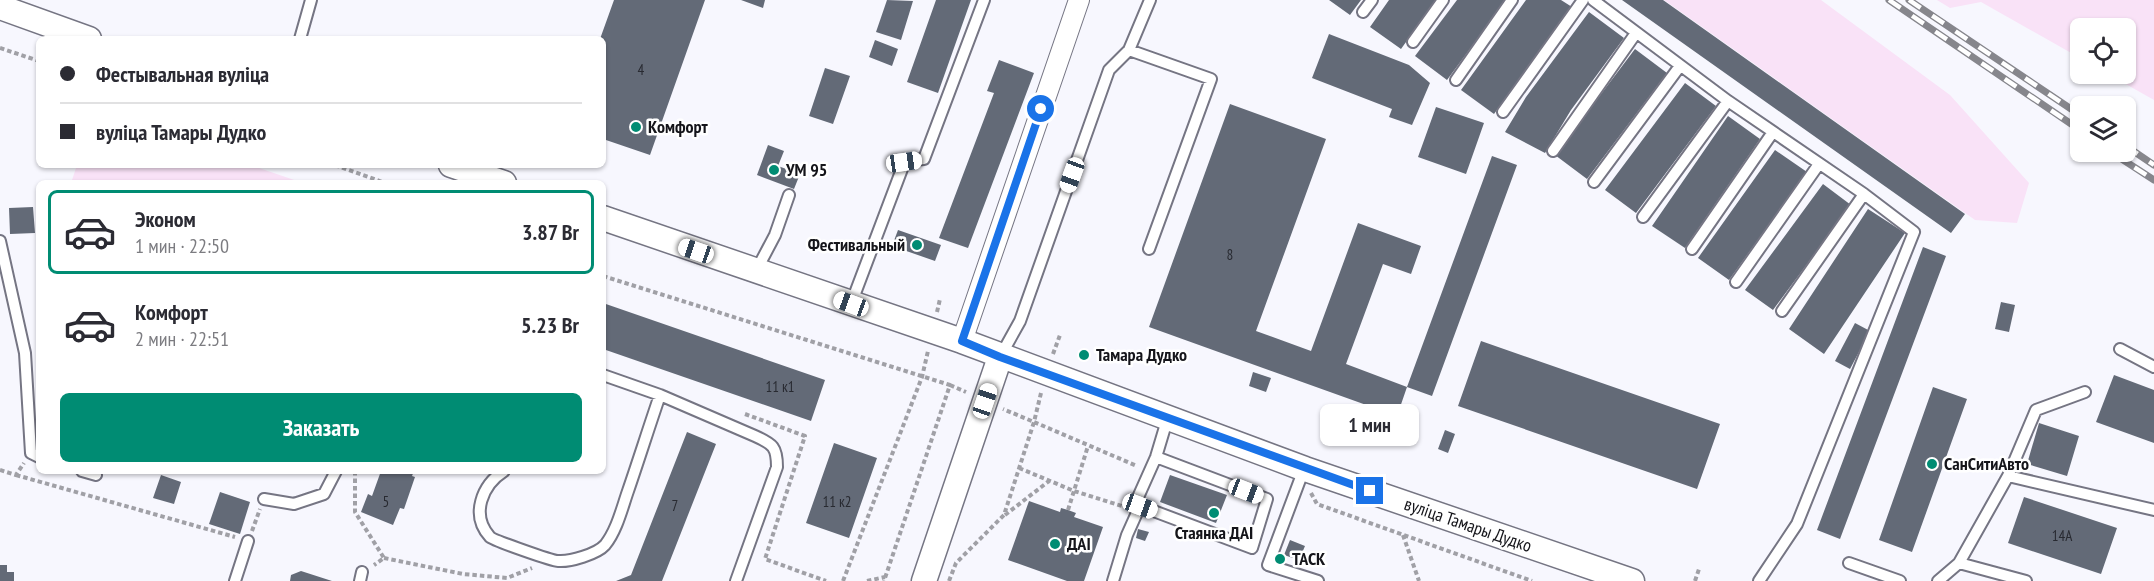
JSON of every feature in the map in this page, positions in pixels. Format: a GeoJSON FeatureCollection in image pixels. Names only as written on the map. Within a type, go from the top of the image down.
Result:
{"type":"FeatureCollection","features":[{"type":"Feature","properties":{"kind":"street"},"geometry":{"type":"LineString","coordinates":[[962,341],[1079,0]]}},
{"type":"Feature","properties":{"kind":"street"},"geometry":{"type":"LineString","coordinates":[[8,6],[82,36]]}},
{"type":"Feature","properties":{"kind":"street"},"geometry":{"type":"LineString","coordinates":[[460,168],[495,180]]}},
{"type":"Feature","properties":{"kind":"street","name":"вуліца Тамары Дудко"},"geometry":{"type":"LineString","coordinates":[[606,219],[962,341],[1000,357],[1168,417],[1301,478],[1632,581]]}},
{"type":"Feature","properties":{"kind":"street"},"geometry":{"type":"LineString","coordinates":[[924,581],[1000,357]]}},
{"type":"Feature","properties":{"kind":"lane"},"geometry":{"type":"LineString","coordinates":[[301,36],[311,0]]}},
{"type":"Feature","properties":{"kind":"lane"},"geometry":{"type":"LineString","coordinates":[[851,304],[904,162],[924,159],[984,0]]}},
{"type":"Feature","properties":{"kind":"lane"},"geometry":{"type":"LineString","coordinates":[[1000,357],[1020,321],[1109,70],[1129,50],[1149,0]]}},
{"type":"Feature","properties":{"kind":"lane"},"geometry":{"type":"LineString","coordinates":[[1363,12],[1372,0]]}},
{"type":"Feature","properties":{"kind":"lane"},"geometry":{"type":"LineString","coordinates":[[1413,42],[1443,0]]}},
{"type":"Feature","properties":{"kind":"lane"},"geometry":{"type":"LineString","coordinates":[[1456,80],[1512,0]]}},
{"type":"Feature","properties":{"kind":"lane"},"geometry":{"type":"LineString","coordinates":[[1503,112],[1583,0]]}},
{"type":"Feature","properties":{"kind":"lane"},"geometry":{"type":"LineString","coordinates":[[1593,0],[1728,101],[1864,194],[1914,232],[1797,524],[1759,581]]}},
{"type":"Feature","properties":{"kind":"lane"},"geometry":{"type":"LineString","coordinates":[[1553,151],[1636,33]]}},
{"type":"Feature","properties":{"kind":"lane"},"geometry":{"type":"LineString","coordinates":[[1129,50],[1211,79],[1149,249]]}},
{"type":"Feature","properties":{"kind":"lane"},"geometry":{"type":"LineString","coordinates":[[1594,182],[1680,66]]}},
{"type":"Feature","properties":{"kind":"lane"},"geometry":{"type":"LineString","coordinates":[[1643,217],[1728,101]]}},
{"type":"Feature","properties":{"kind":"lane"},"geometry":{"type":"LineString","coordinates":[[1692,249],[1773,132]]}},
{"type":"Feature","properties":{"kind":"lane"},"geometry":{"type":"LineString","coordinates":[[1736,282],[1819,164]]}},
{"type":"Feature","properties":{"kind":"lane"},"geometry":{"type":"LineString","coordinates":[[1782,312],[1864,194]]}},
{"type":"Feature","properties":{"kind":"lane"},"geometry":{"type":"LineString","coordinates":[[756,271],[775,235],[789,195]]}},
{"type":"Feature","properties":{"kind":"lane"},"geometry":{"type":"LineString","coordinates":[[0,241],[25,353],[35,455]]}},
{"type":"Feature","properties":{"kind":"lane"},"geometry":{"type":"LineString","coordinates":[[2120,349],[2154,367]]}},
{"type":"Feature","properties":{"kind":"lane"},"geometry":{"type":"LineString","coordinates":[[606,376],[660,395],[770,443],[777,453],[777,467],[736,581]]}},
{"type":"Feature","properties":{"kind":"lane"},"geometry":{"type":"LineString","coordinates":[[1938,581],[1959,563],[2008,476],[2036,410],[2085,392]]}},
{"type":"Feature","properties":{"kind":"lane"},"geometry":{"type":"LineString","coordinates":[[500,474],[483,493],[478,507],[482,524],[491,538],[558,561],[581,558],[604,547],[618,520],[660,395]]}},
{"type":"Feature","properties":{"kind":"lane"},"geometry":{"type":"LineString","coordinates":[[1113,581],[1168,417]]}},
{"type":"Feature","properties":{"kind":"lane"},"geometry":{"type":"LineString","coordinates":[[1138,505],[1252,548],[1268,499],[1156,457]]}},
{"type":"Feature","properties":{"kind":"lane"},"geometry":{"type":"LineString","coordinates":[[264,499],[294,504],[324,494],[334,474]]}},
{"type":"Feature","properties":{"kind":"lane"},"geometry":{"type":"LineString","coordinates":[[2008,476],[2154,510]]}},
{"type":"Feature","properties":{"kind":"lane"},"geometry":{"type":"LineString","coordinates":[[1301,478],[1268,565],[1297,578],[1318,581]]}},
{"type":"Feature","properties":{"kind":"lane"},"geometry":{"type":"LineString","coordinates":[[235,581],[248,541]]}},
{"type":"Feature","properties":{"kind":"lane"},"geometry":{"type":"LineString","coordinates":[[1849,563],[1900,581]]}},
{"type":"Feature","properties":{"kind":"lane"},"geometry":{"type":"LineString","coordinates":[[1959,563],[2026,581]]}},
{"type":"Feature","properties":{"kind":"path"},"geometry":{"type":"LineString","coordinates":[[0,48],[36,60]]}},
{"type":"Feature","properties":{"kind":"path"},"geometry":{"type":"LineString","coordinates":[[343,168],[377,180]]}},
{"type":"Feature","properties":{"kind":"path"},"geometry":{"type":"LineString","coordinates":[[606,277],[950,385],[885,579],[867,581]]}},
{"type":"Feature","properties":{"kind":"path"},"geometry":{"type":"LineString","coordinates":[[843,581],[922,377]]}},
{"type":"Feature","properties":{"kind":"path"},"geometry":{"type":"LineString","coordinates":[[738,411],[805,436],[765,559],[826,581]]}},
{"type":"Feature","properties":{"kind":"path"},"geometry":{"type":"LineString","coordinates":[[1034,422],[1149,472]]}},
{"type":"Feature","properties":{"kind":"path"},"geometry":{"type":"LineString","coordinates":[[1068,510],[1088,446]]}},
{"type":"Feature","properties":{"kind":"path"},"geometry":{"type":"LineString","coordinates":[[16,475],[35,455]]}},
{"type":"Feature","properties":{"kind":"path"},"geometry":{"type":"LineString","coordinates":[[1004,515],[1019,468],[1120,507],[1138,505]]}},
{"type":"Feature","properties":{"kind":"path"},"geometry":{"type":"LineString","coordinates":[[0,470],[248,541],[264,499]]}},
{"type":"Feature","properties":{"kind":"path"},"geometry":{"type":"LineString","coordinates":[[355,474],[355,512],[384,558],[463,574],[507,578],[552,559]]}},
{"type":"Feature","properties":{"kind":"path"},"geometry":{"type":"LineString","coordinates":[[1301,478],[1317,504],[1532,581]]}},
{"type":"Feature","properties":{"kind":"path"},"geometry":{"type":"LineString","coordinates":[[950,581],[956,563],[1004,515],[1049,480]]}},
{"type":"Feature","properties":{"kind":"path"},"geometry":{"type":"LineString","coordinates":[[1404,535],[1419,581]]}},
{"type":"Feature","properties":{"kind":"path"},"geometry":{"type":"LineString","coordinates":[[361,577],[384,558]]}},
{"type":"Feature","properties":{"kind":"path"},"geometry":{"type":"LineString","coordinates":[[1695,581],[1699,569]]}},
{"type":"Feature","properties":{"kind":"shaded area"},"geometry":{"type":"Polygon","coordinates":[[[1664,0],[1821,0],[1950,95],[2029,183],[2017,223],[1975,220],[1664,0]]]}},
{"type":"Feature","properties":{"kind":"shaded area"},"geometry":{"type":"Polygon","coordinates":[[[1937,0],[2154,0],[2154,100],[2126,84],[2136,84],[2136,18],[2070,18],[2070,52],[1981,2],[1950,8],[1937,0]]]}},
{"type":"Feature","properties":{"kind":"shaded area"},"geometry":{"type":"Polygon","coordinates":[[[76,168],[259,168],[294,180],[72,180],[76,168]]]}},
{"type":"Feature","properties":{"kind":"building"},"geometry":{"type":"Polygon","coordinates":[[[614,0],[705,0],[650,155],[606,140],[606,36],[601,36],[614,0]]]}},
{"type":"Feature","properties":{"kind":"building"},"geometry":{"type":"Polygon","coordinates":[[[741,0],[765,0],[763,8],[741,0]]]}},
{"type":"Feature","properties":{"kind":"building"},"geometry":{"type":"Polygon","coordinates":[[[887,0],[913,1],[901,40],[876,32],[887,0]]]}},
{"type":"Feature","properties":{"kind":"building"},"geometry":{"type":"Polygon","coordinates":[[[936,0],[971,0],[938,93],[907,82],[936,0]]]}},
{"type":"Feature","properties":{"kind":"building"},"geometry":{"type":"Polygon","coordinates":[[[1329,0],[1361,0],[1350,15],[1329,0]]]}},
{"type":"Feature","properties":{"kind":"building"},"geometry":{"type":"Polygon","coordinates":[[[1389,0],[1436,0],[1401,49],[1370,27],[1389,0]]]}},
{"type":"Feature","properties":{"kind":"building"},"geometry":{"type":"Polygon","coordinates":[[[1457,0],[1506,0],[1447,80],[1415,56],[1457,0]]]}},
{"type":"Feature","properties":{"kind":"building"},"geometry":{"type":"Polygon","coordinates":[[[1526,0],[1561,0],[1572,7],[1494,114],[1461,90],[1526,0]]]}},
{"type":"Feature","properties":{"kind":"building"},"geometry":{"type":"Polygon","coordinates":[[[1622,0],[1663,0],[1965,214],[1951,233],[1622,0]]]}},
{"type":"Feature","properties":{"kind":"building"},"geometry":{"type":"Polygon","coordinates":[[[1589,12],[1624,38],[1571,110],[1545,153],[1505,132],[1526,97],[1589,12]]]}},
{"type":"Feature","properties":{"kind":"building"},"geometry":{"type":"Polygon","coordinates":[[[1329,34],[1409,65],[1430,83],[1412,125],[1389,117],[1392,109],[1312,78],[1329,34]]]}},
{"type":"Feature","properties":{"kind":"building"},"geometry":{"type":"Polygon","coordinates":[[[875,40],[898,49],[892,66],[869,57],[875,40]]]}},
{"type":"Feature","properties":{"kind":"building"},"geometry":{"type":"Polygon","coordinates":[[[1635,49],[1667,73],[1587,179],[1555,155],[1635,49]]]}},
{"type":"Feature","properties":{"kind":"building"},"geometry":{"type":"Polygon","coordinates":[[[999,60],[1034,73],[968,248],[939,238],[994,93],[987,91],[999,60]]]}},
{"type":"Feature","properties":{"kind":"building"},"geometry":{"type":"Polygon","coordinates":[[[825,68],[850,76],[833,124],[809,116],[825,68]]]}},
{"type":"Feature","properties":{"kind":"building"},"geometry":{"type":"Polygon","coordinates":[[[1685,83],[1716,106],[1636,213],[1605,190],[1685,83]]]}},
{"type":"Feature","properties":{"kind":"building"},"geometry":{"type":"Polygon","coordinates":[[[1230,104],[1326,139],[1256,331],[1311,351],[1358,223],[1421,246],[1411,274],[1383,264],[1346,364],[1407,387],[1397,416],[1149,327],[1230,104]]]}},
{"type":"Feature","properties":{"kind":"building"},"geometry":{"type":"Polygon","coordinates":[[[1436,107],[1484,123],[1466,174],[1418,157],[1436,107]]]}},
{"type":"Feature","properties":{"kind":"building"},"geometry":{"type":"Polygon","coordinates":[[[1728,116],[1760,139],[1685,248],[1652,226],[1728,116]]]}},
{"type":"Feature","properties":{"kind":"building","name":"УМ 95"},"geometry":{"type":"Polygon","coordinates":[[[768,145],[784,151],[778,166],[800,174],[794,189],[757,175],[768,145]]]}},
{"type":"Feature","properties":{"kind":"building"},"geometry":{"type":"Polygon","coordinates":[[[1775,150],[1807,172],[1729,280],[1698,258],[1775,150]]]}},
{"type":"Feature","properties":{"kind":"building"},"geometry":{"type":"Polygon","coordinates":[[[1492,156],[1517,165],[1432,396],[1407,387],[1492,156]]]}},
{"type":"Feature","properties":{"kind":"building"},"geometry":{"type":"Polygon","coordinates":[[[1823,184],[1851,205],[1773,310],[1745,290],[1823,184]]]}},
{"type":"Feature","properties":{"kind":"building"},"geometry":{"type":"Polygon","coordinates":[[[33,207],[35,233],[10,234],[9,208],[33,207]]]}},
{"type":"Feature","properties":{"kind":"building"},"geometry":{"type":"Polygon","coordinates":[[[1868,209],[1905,233],[1824,354],[1789,329],[1868,209]]]}},
{"type":"Feature","properties":{"kind":"building","name":"Фестивальный"},"geometry":{"type":"Polygon","coordinates":[[[898,230],[941,245],[935,261],[892,246],[898,230]]]}},
{"type":"Feature","properties":{"kind":"building"},"geometry":{"type":"Polygon","coordinates":[[[1923,247],[1946,256],[1840,539],[1817,530],[1923,247]]]}},
{"type":"Feature","properties":{"kind":"building"},"geometry":{"type":"Polygon","coordinates":[[[2001,302],[2015,305],[2009,332],[1995,329],[2001,302]]]}},
{"type":"Feature","properties":{"kind":"building"},"geometry":{"type":"Polygon","coordinates":[[[606,304],[825,380],[811,421],[606,350],[606,304]]]}},
{"type":"Feature","properties":{"kind":"building"},"geometry":{"type":"Polygon","coordinates":[[[1855,323],[1870,331],[1850,369],[1835,361],[1855,323]]]}},
{"type":"Feature","properties":{"kind":"building"},"geometry":{"type":"Polygon","coordinates":[[[1481,341],[1720,424],[1697,489],[1458,406],[1481,341]]]}},
{"type":"Feature","properties":{"kind":"building"},"geometry":{"type":"Polygon","coordinates":[[[1253,372],[1271,378],[1266,392],[1249,386],[1253,372]]]}},
{"type":"Feature","properties":{"kind":"building"},"geometry":{"type":"Polygon","coordinates":[[[2114,375],[2154,390],[2154,443],[2096,422],[2114,375]]]}},
{"type":"Feature","properties":{"kind":"building"},"geometry":{"type":"Polygon","coordinates":[[[1933,387],[1967,399],[1912,552],[1879,540],[1933,387]]]}},
{"type":"Feature","properties":{"kind":"building"},"geometry":{"type":"Polygon","coordinates":[[[2039,423],[2079,436],[2067,476],[2027,464],[2039,423]]]}},
{"type":"Feature","properties":{"kind":"building"},"geometry":{"type":"Polygon","coordinates":[[[1445,430],[1455,434],[1448,453],[1438,449],[1445,430]]]}},
{"type":"Feature","properties":{"kind":"building"},"geometry":{"type":"Polygon","coordinates":[[[687,432],[716,444],[662,581],[616,581],[631,575],[687,432]]]}},
{"type":"Feature","properties":{"kind":"building"},"geometry":{"type":"Polygon","coordinates":[[[834,443],[877,458],[849,538],[806,523],[834,443]]]}},
{"type":"Feature","properties":{"kind":"building"},"geometry":{"type":"Polygon","coordinates":[[[380,474],[413,474],[412,476],[415,477],[404,509],[400,508],[393,525],[361,512],[368,494],[372,496],[380,474]]]}},
{"type":"Feature","properties":{"kind":"building"},"geometry":{"type":"Polygon","coordinates":[[[161,475],[181,482],[174,504],[153,498],[161,475]]]}},
{"type":"Feature","properties":{"kind":"building"},"geometry":{"type":"Polygon","coordinates":[[[1170,475],[1227,495],[1216,523],[1160,502],[1170,475]]]}},
{"type":"Feature","properties":{"kind":"building"},"geometry":{"type":"Polygon","coordinates":[[[220,492],[250,502],[240,534],[209,524],[220,492]]]}},
{"type":"Feature","properties":{"kind":"building"},"geometry":{"type":"Polygon","coordinates":[[[2024,497],[2117,528],[2101,574],[2008,543],[2024,497]]]}},
{"type":"Feature","properties":{"kind":"building","name":"ДАІ"},"geometry":{"type":"Polygon","coordinates":[[[1029,501],[1060,512],[1061,508],[1068,510],[1076,513],[1074,517],[1103,527],[1084,581],[1067,581],[1008,560],[1029,501]]]}},
{"type":"Feature","properties":{"kind":"building"},"geometry":{"type":"Polygon","coordinates":[[[1138,529],[1149,532],[1145,541],[1136,538],[1138,529]]]}},
{"type":"Feature","properties":{"kind":"building"},"geometry":{"type":"Polygon","coordinates":[[[1290,540],[1305,546],[1299,560],[1284,555],[1290,540]]]}},
{"type":"Feature","properties":{"kind":"building"},"geometry":{"type":"Polygon","coordinates":[[[1279,553],[1284,555],[1281,564],[1276,562],[1279,553]]]}},
{"type":"Feature","properties":{"kind":"building"},"geometry":{"type":"Polygon","coordinates":[[[0,565],[7,565],[7,572],[14,572],[14,581],[0,581],[0,565]]]}},
{"type":"Feature","properties":{"kind":"building"},"geometry":{"type":"Polygon","coordinates":[[[301,571],[332,581],[290,581],[291,575],[301,571]]]}},
{"type":"Feature","properties":{"kind":"railway"},"geometry":{"type":"LineString","coordinates":[[1889,0],[2070,123]]}},
{"type":"Feature","properties":{"kind":"railway"},"geometry":{"type":"LineString","coordinates":[[1909,0],[2070,108]]}},
{"type":"Feature","properties":{"kind":"railway"},"geometry":{"type":"LineString","coordinates":[[2136,153],[2154,165]]}},
{"type":"Feature","properties":{"kind":"railway"},"geometry":{"type":"LineString","coordinates":[[2126,162],[2154,180]]}},
{"type":"Feature","properties":{"kind":"place","name":"Комфорт"},"geometry":{"type":"Point","coordinates":[636,127]}},
{"type":"Feature","properties":{"kind":"place","name":"УМ 95"},"geometry":{"type":"Point","coordinates":[774,170]}},
{"type":"Feature","properties":{"kind":"place","name":"Фестивальный"},"geometry":{"type":"Point","coordinates":[917,245]}},
{"type":"Feature","properties":{"kind":"place","name":"Тамара Дудко"},"geometry":{"type":"Point","coordinates":[1084,355]}},
{"type":"Feature","properties":{"kind":"place","name":"СанСитиАвто"},"geometry":{"type":"Point","coordinates":[1932,464]}},
{"type":"Feature","properties":{"kind":"place","name":"Стаянка ДАІ"},"geometry":{"type":"Point","coordinates":[1214,513]}},
{"type":"Feature","properties":{"kind":"place","name":"ДАІ"},"geometry":{"type":"Point","coordinates":[1055,544]}},
{"type":"Feature","properties":{"kind":"place","name":"ТАСК"},"geometry":{"type":"Point","coordinates":[1280,559]}},
{"type":"Feature","properties":{"kind":"route"},"geometry":{"type":"LineString","coordinates":[[1041,109],[962,341],[1000,357],[1370,491]]}}]}
